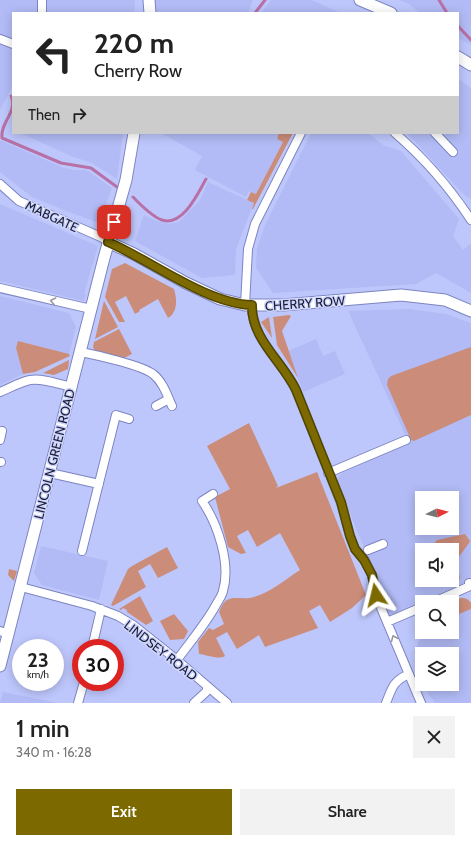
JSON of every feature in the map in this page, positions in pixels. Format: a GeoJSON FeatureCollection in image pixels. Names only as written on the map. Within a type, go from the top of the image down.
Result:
{"type":"FeatureCollection","features":[{"type":"Feature","properties":{"kind":"street"},"geometry":{"type":"LineString","coordinates":[[42,0],[42,12]]}},
{"type":"Feature","properties":{"kind":"street"},"geometry":{"type":"LineString","coordinates":[[142,0],[142,12]]}},
{"type":"Feature","properties":{"kind":"street"},"geometry":{"type":"LineString","coordinates":[[149,0],[150,12]]}},
{"type":"Feature","properties":{"kind":"street"},"geometry":{"type":"LineString","coordinates":[[360,0],[388,12]]}},
{"type":"Feature","properties":{"kind":"street"},"geometry":{"type":"LineString","coordinates":[[0,39],[12,44]]}},
{"type":"Feature","properties":{"kind":"street"},"geometry":{"type":"LineString","coordinates":[[459,58],[471,65]]}},
{"type":"Feature","properties":{"kind":"street","name":"LINCOLN GREEN ROAD"},"geometry":{"type":"LineString","coordinates":[[0,666],[4,633],[20,587],[108,242],[122,197],[134,134]]}},
{"type":"Feature","properties":{"kind":"street"},"geometry":{"type":"LineString","coordinates":[[300,134],[255,224],[248,249],[248,305],[254,326],[292,382],[341,502],[355,549],[364,560],[372,575],[376,595],[421,703]]}},
{"type":"Feature","properties":{"kind":"street"},"geometry":{"type":"LineString","coordinates":[[396,134],[412,148],[457,198],[471,220]]}},
{"type":"Feature","properties":{"kind":"street"},"geometry":{"type":"LineString","coordinates":[[436,134],[453,152]]}},
{"type":"Feature","properties":{"kind":"street","name":"MABGATE"},"geometry":{"type":"LineString","coordinates":[[0,184],[19,200],[108,242]]}},
{"type":"Feature","properties":{"kind":"street","name":"CHERRY ROW"},"geometry":{"type":"LineString","coordinates":[[108,242],[220,299],[248,305],[283,305],[401,296],[444,300],[471,311]]}},
{"type":"Feature","properties":{"kind":"street"},"geometry":{"type":"LineString","coordinates":[[0,288],[91,309]]}},
{"type":"Feature","properties":{"kind":"street"},"geometry":{"type":"LineString","coordinates":[[81,352],[140,368],[152,373],[160,382],[170,403],[156,406]]}},
{"type":"Feature","properties":{"kind":"street"},"geometry":{"type":"LineString","coordinates":[[0,392],[22,382],[31,380],[39,380],[72,387]]}},
{"type":"Feature","properties":{"kind":"street"},"geometry":{"type":"LineString","coordinates":[[82,551],[116,415],[129,419]]}},
{"type":"Feature","properties":{"kind":"street"},"geometry":{"type":"LineString","coordinates":[[0,440],[2,431]]}},
{"type":"Feature","properties":{"kind":"street"},"geometry":{"type":"LineString","coordinates":[[328,473],[406,440]]}},
{"type":"Feature","properties":{"kind":"street"},"geometry":{"type":"LineString","coordinates":[[50,473],[98,484]]}},
{"type":"Feature","properties":{"kind":"street"},"geometry":{"type":"LineString","coordinates":[[177,660],[212,613],[223,592],[224,570],[222,545],[211,516],[202,501],[213,494]]}},
{"type":"Feature","properties":{"kind":"street"},"geometry":{"type":"LineString","coordinates":[[368,550],[383,544]]}},
{"type":"Feature","properties":{"kind":"street"},"geometry":{"type":"LineString","coordinates":[[449,595],[470,585]]}},
{"type":"Feature","properties":{"kind":"street","name":"LINDSEY ROAD"},"geometry":{"type":"LineString","coordinates":[[20,587],[101,609],[118,616],[133,625],[177,660],[227,703]]}},
{"type":"Feature","properties":{"kind":"street"},"geometry":{"type":"LineString","coordinates":[[94,639],[101,609]]}},
{"type":"Feature","properties":{"kind":"street"},"geometry":{"type":"LineString","coordinates":[[387,622],[415,610]]}},
{"type":"Feature","properties":{"kind":"street"},"geometry":{"type":"LineString","coordinates":[[386,703],[391,687],[409,674]]}},
{"type":"Feature","properties":{"kind":"street"},"geometry":{"type":"LineString","coordinates":[[194,703],[206,692],[208,687]]}},
{"type":"Feature","properties":{"kind":"street"},"geometry":{"type":"LineString","coordinates":[[78,703],[81,691]]}},
{"type":"Feature","properties":{"kind":"shaded area"},"geometry":{"type":"Polygon","coordinates":[[[0,0],[135,0],[134,12],[12,12],[12,87],[0,110],[0,0]]]}},
{"type":"Feature","properties":{"kind":"shaded area"},"geometry":{"type":"Polygon","coordinates":[[[153,0],[253,0],[248,12],[153,12],[153,0]]]}},
{"type":"Feature","properties":{"kind":"shaded area"},"geometry":{"type":"Polygon","coordinates":[[[271,0],[312,0],[339,12],[262,12],[271,0]]]}},
{"type":"Feature","properties":{"kind":"shaded area"},"geometry":{"type":"Polygon","coordinates":[[[400,0],[471,0],[471,45],[459,39],[459,12],[419,12],[409,4],[400,0]]]}},
{"type":"Feature","properties":{"kind":"shaded area"},"geometry":{"type":"Polygon","coordinates":[[[459,80],[471,88],[471,199],[464,195],[408,134],[459,134],[459,80]]]}},
{"type":"Feature","properties":{"kind":"shaded area"},"geometry":{"type":"Polygon","coordinates":[[[22,134],[123,134],[117,179],[92,163],[71,156],[22,134]]]}},
{"type":"Feature","properties":{"kind":"shaded area"},"geometry":{"type":"Polygon","coordinates":[[[163,134],[279,134],[277,139],[283,142],[256,194],[249,191],[246,197],[195,170],[202,156],[163,134]]]}},
{"type":"Feature","properties":{"kind":"shaded area"},"geometry":{"type":"Polygon","coordinates":[[[279,134],[292,134],[252,209],[254,203],[247,200],[251,192],[256,194],[283,142],[277,139],[279,134]]]}},
{"type":"Feature","properties":{"kind":"shaded area"},"geometry":{"type":"Polygon","coordinates":[[[310,134],[369,134],[383,145],[401,151],[459,219],[453,236],[463,250],[471,243],[471,293],[436,273],[416,284],[273,293],[256,268],[257,248],[265,225],[310,134]]]}},
{"type":"Feature","properties":{"kind":"shaded area"},"geometry":{"type":"Polygon","coordinates":[[[0,140],[64,168],[88,171],[112,188],[99,223],[32,197],[0,172],[0,140]]]}},
{"type":"Feature","properties":{"kind":"shaded area"},"geometry":{"type":"Polygon","coordinates":[[[208,182],[254,203],[236,249],[235,275],[202,278],[135,241],[144,215],[168,224],[179,222],[200,200],[208,182]]]}},
{"type":"Feature","properties":{"kind":"shaded area"},"geometry":{"type":"Polygon","coordinates":[[[0,204],[98,246],[84,294],[86,294],[84,301],[0,281],[0,204]]]}},
{"type":"Feature","properties":{"kind":"shaded area"},"geometry":{"type":"Polygon","coordinates":[[[125,263],[174,289],[176,305],[174,312],[168,318],[158,299],[135,314],[126,296],[115,302],[125,322],[119,322],[105,297],[112,269],[125,263]]]}},
{"type":"Feature","properties":{"kind":"shaded area"},"geometry":{"type":"Polygon","coordinates":[[[0,296],[69,313],[76,327],[69,354],[18,341],[16,348],[23,374],[0,385],[0,296]]]}},
{"type":"Feature","properties":{"kind":"shaded area"},"geometry":{"type":"Polygon","coordinates":[[[104,301],[118,327],[95,339],[104,301]]]}},
{"type":"Feature","properties":{"kind":"shaded area"},"geometry":{"type":"Polygon","coordinates":[[[409,309],[446,314],[471,323],[471,582],[440,595],[415,595],[415,605],[387,617],[382,601],[380,587],[338,484],[338,478],[342,473],[409,443],[348,311],[409,309]]]}},
{"type":"Feature","properties":{"kind":"shaded area"},"geometry":{"type":"Polygon","coordinates":[[[291,316],[282,331],[298,378],[277,345],[273,317],[291,316]]]}},
{"type":"Feature","properties":{"kind":"shaded area"},"geometry":{"type":"Polygon","coordinates":[[[269,317],[272,338],[261,322],[269,317]]]}},
{"type":"Feature","properties":{"kind":"shaded area"},"geometry":{"type":"Polygon","coordinates":[[[119,329],[132,354],[124,358],[95,351],[93,347],[94,342],[119,329]]]}},
{"type":"Feature","properties":{"kind":"shaded area"},"geometry":{"type":"Polygon","coordinates":[[[316,339],[323,356],[335,351],[345,374],[303,392],[288,351],[316,339]]]}},
{"type":"Feature","properties":{"kind":"shaded area"},"geometry":{"type":"Polygon","coordinates":[[[18,341],[69,354],[70,356],[35,372],[23,374],[16,348],[18,341]]]}},
{"type":"Feature","properties":{"kind":"shaded area"},"geometry":{"type":"Polygon","coordinates":[[[471,347],[471,415],[414,441],[411,440],[387,385],[388,379],[391,376],[471,347]]]}},
{"type":"Feature","properties":{"kind":"shaded area"},"geometry":{"type":"Polygon","coordinates":[[[69,360],[68,369],[54,375],[43,373],[69,360]]]}},
{"type":"Feature","properties":{"kind":"shaded area"},"geometry":{"type":"Polygon","coordinates":[[[249,423],[278,486],[276,488],[317,472],[366,595],[352,608],[330,622],[320,605],[309,611],[318,628],[265,647],[259,635],[237,649],[227,632],[216,638],[225,656],[220,658],[199,654],[198,642],[209,628],[213,630],[224,624],[219,612],[224,602],[230,599],[251,598],[260,595],[272,589],[300,570],[280,533],[257,547],[248,530],[237,536],[246,553],[241,554],[228,547],[215,497],[230,489],[207,446],[249,423]]]}},
{"type":"Feature","properties":{"kind":"shaded area"},"geometry":{"type":"Polygon","coordinates":[[[465,534],[470,541],[459,558],[459,543],[434,543],[437,540],[465,534]]]}},
{"type":"Feature","properties":{"kind":"shaded area"},"geometry":{"type":"Polygon","coordinates":[[[41,546],[108,561],[99,600],[42,585],[34,573],[41,546]]]}},
{"type":"Feature","properties":{"kind":"shaded area"},"geometry":{"type":"Polygon","coordinates":[[[167,547],[178,568],[158,578],[150,564],[138,571],[146,587],[113,606],[111,605],[128,569],[167,547]]]}},
{"type":"Feature","properties":{"kind":"shaded area"},"geometry":{"type":"Polygon","coordinates":[[[9,569],[17,571],[14,581],[8,575],[9,569]]]}},
{"type":"Feature","properties":{"kind":"shaded area"},"geometry":{"type":"Polygon","coordinates":[[[140,596],[153,621],[146,625],[127,612],[127,610],[123,608],[121,610],[119,609],[140,596]]]}},
{"type":"Feature","properties":{"kind":"shaded area"},"geometry":{"type":"Polygon","coordinates":[[[459,598],[466,598],[471,602],[471,609],[459,614],[459,598]]]}},
{"type":"Feature","properties":{"kind":"shaded area"},"geometry":{"type":"Polygon","coordinates":[[[471,609],[471,703],[435,703],[428,691],[459,691],[459,647],[416,647],[420,639],[459,639],[459,614],[471,609]]]}},
{"type":"Feature","properties":{"kind":"shaded area"},"geometry":{"type":"Polygon","coordinates":[[[174,614],[188,631],[184,639],[170,640],[160,621],[174,614]]]}},
{"type":"Feature","properties":{"kind":"shaded area"},"geometry":{"type":"Polygon","coordinates":[[[3,692],[58,703],[0,703],[3,692]]]}},
{"type":"Feature","properties":{"kind":"waterway"},"geometry":{"type":"LineString","coordinates":[[256,12],[265,0]]}},
{"type":"Feature","properties":{"kind":"waterway"},"geometry":{"type":"LineString","coordinates":[[439,0],[446,12]]}},
{"type":"Feature","properties":{"kind":"waterway"},"geometry":{"type":"LineString","coordinates":[[459,27],[471,40]]}},
{"type":"Feature","properties":{"kind":"waterway"},"geometry":{"type":"LineString","coordinates":[[12,107],[2,132],[2,138],[61,163],[91,168],[117,187]]}},
{"type":"Feature","properties":{"kind":"waterway"},"geometry":{"type":"LineString","coordinates":[[133,197],[154,216],[162,220],[170,221],[177,219],[183,214],[194,200],[206,179]]}},
{"type":"Feature","properties":{"kind":"route"},"geometry":{"type":"LineString","coordinates":[[114,222],[108,242],[220,299],[245,305],[252,305],[251,313],[257,332],[280,366],[288,375],[296,390],[341,502],[355,549],[364,560],[372,575],[376,595]]}}]}
